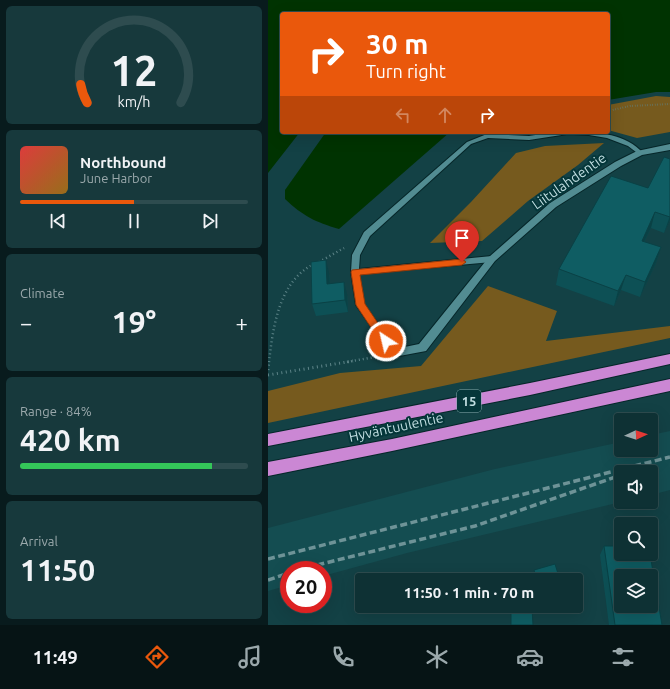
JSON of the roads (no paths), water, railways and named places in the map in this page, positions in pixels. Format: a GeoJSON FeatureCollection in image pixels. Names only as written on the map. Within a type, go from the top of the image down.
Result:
{"type":"FeatureCollection","features":[{"type":"Feature","properties":{"kind":"highway","name":"Hyväntuulentie"},"geometry":{"type":"LineString","coordinates":[[268,440],[508,394],[670,359]]}},
{"type":"Feature","properties":{"kind":"highway","name":"Hyväntuulentie"},"geometry":{"type":"LineString","coordinates":[[268,469],[392,445],[670,385]]}},
{"type":"Feature","properties":{"kind":"street","name":"Liitulahdentie"},"geometry":{"type":"LineString","coordinates":[[394,353],[422,348],[492,259],[553,205],[618,164],[640,153],[670,147]]}},
{"type":"Feature","properties":{"kind":"lane"},"geometry":{"type":"LineString","coordinates":[[394,353],[360,305],[355,272],[356,255],[367,234],[468,143],[487,136],[529,138],[555,134]]}},
{"type":"Feature","properties":{"kind":"lane"},"geometry":{"type":"LineString","coordinates":[[595,134],[608,136],[630,145],[640,153]]}},
{"type":"Feature","properties":{"kind":"lane"},"geometry":{"type":"LineString","coordinates":[[355,272],[492,259]]}},
{"type":"Feature","properties":{"kind":"railway"},"geometry":{"type":"LineString","coordinates":[[268,559],[670,457]]}},
{"type":"Feature","properties":{"kind":"railway"},"geometry":{"type":"LineString","coordinates":[[332,561],[475,526],[614,477]]}},
{"type":"Feature","properties":{"kind":"railway"},"geometry":{"type":"LineString","coordinates":[[268,580],[280,576]]}}]}
